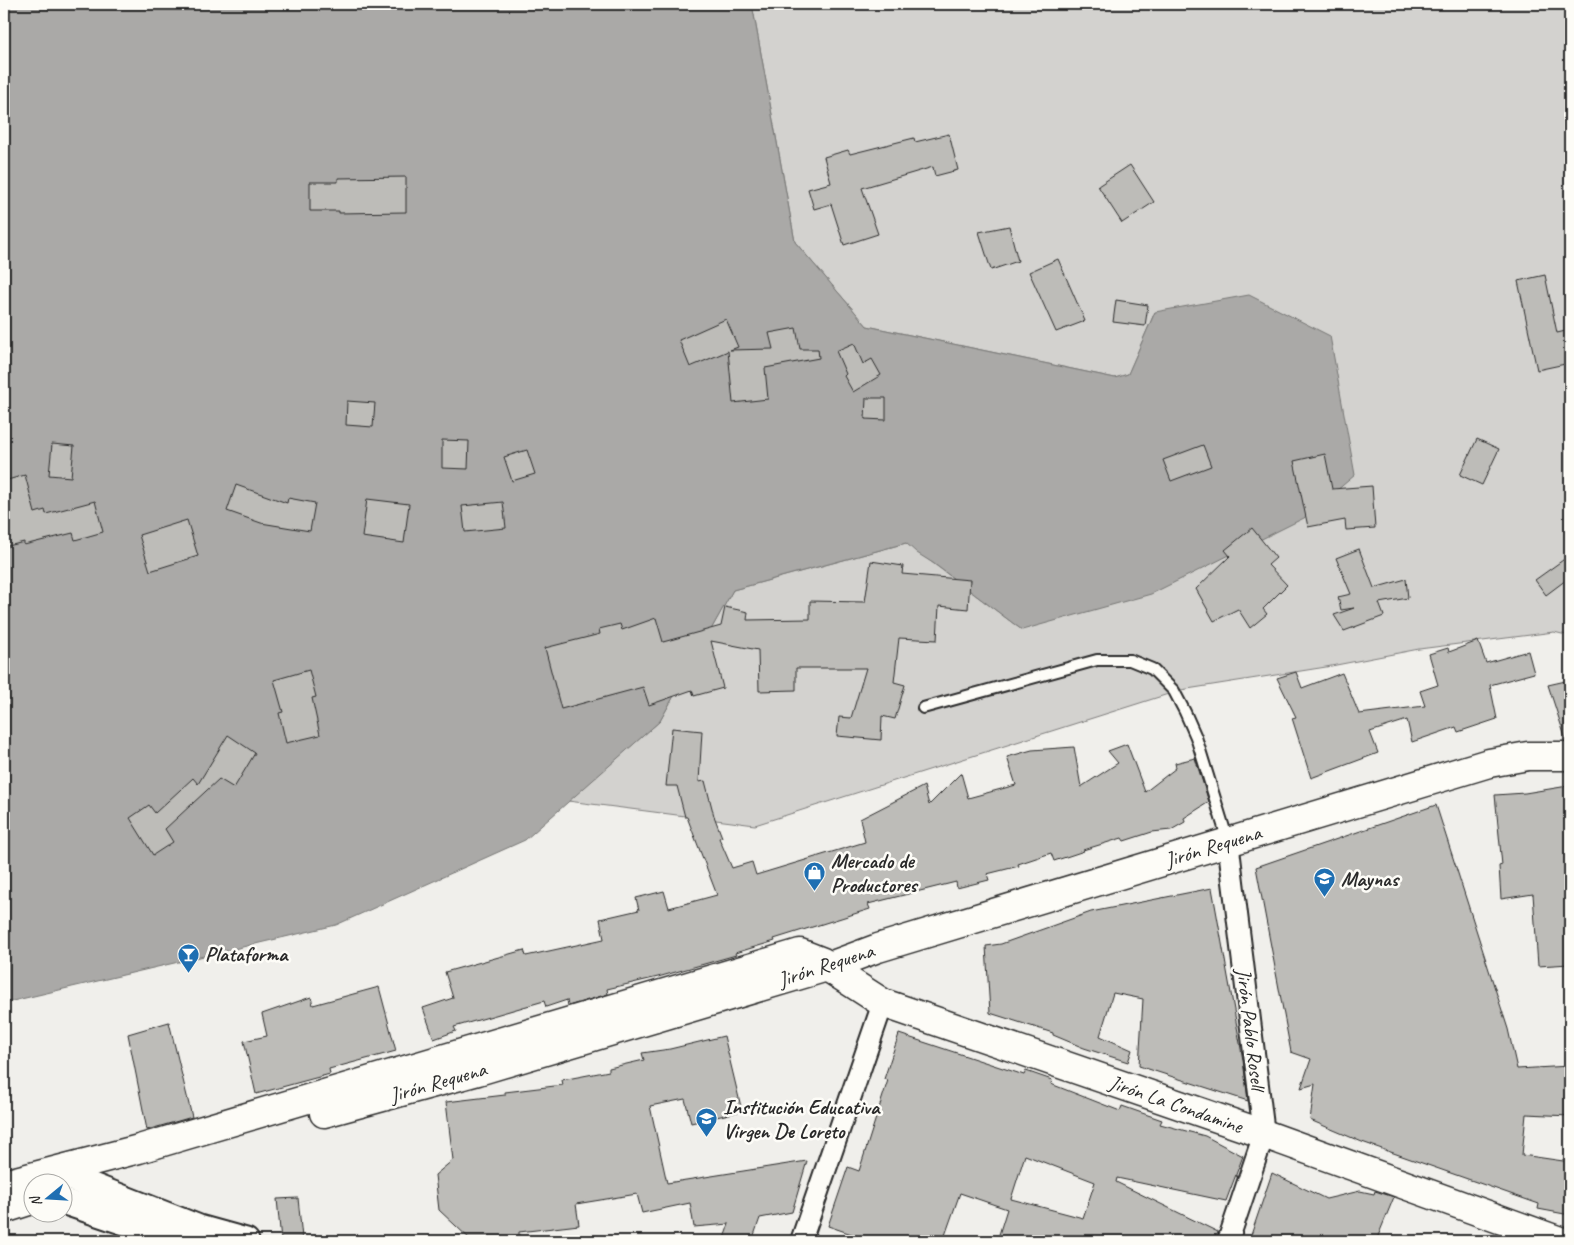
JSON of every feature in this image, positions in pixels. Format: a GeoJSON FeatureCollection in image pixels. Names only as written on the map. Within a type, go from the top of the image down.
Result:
{"type":"FeatureCollection","features":[{"type":"Feature","properties":{"kind":"main road","name":"Jirón Requena"},"geometry":{"type":"LineString","coordinates":[[72,1173],[139,1148],[827,967],[878,948],[1489,763],[1528,756],[1570,756]]}},
{"type":"Feature","properties":{"kind":"main road","name":"Jirón Requena"},"geometry":{"type":"LineString","coordinates":[[474,1061],[800,952]]}},
{"type":"Feature","properties":{"kind":"main road","name":"Jirón La Condamine"},"geometry":{"type":"LineString","coordinates":[[800,952],[823,962],[827,967],[883,1003],[1264,1134],[1560,1241]]}},
{"type":"Feature","properties":{"kind":"main road","name":"Jirón Requena"},"geometry":{"type":"LineString","coordinates":[[4,1209],[22,1197]]}},
{"type":"Feature","properties":{"kind":"street","name":"Jirón Pablo Rosell"},"geometry":{"type":"LineString","coordinates":[[1228,841],[1264,1134],[1228,1241]]}},
{"type":"Feature","properties":{"kind":"street"},"geometry":{"type":"LineString","coordinates":[[801,1241],[883,1003]]}},
{"type":"Feature","properties":{"kind":"street"},"geometry":{"type":"LineString","coordinates":[[72,1195],[193,1237]]}},
{"type":"Feature","properties":{"kind":"street"},"geometry":{"type":"LineString","coordinates":[[72,1204],[193,1237],[246,1241]]}},
{"type":"Feature","properties":{"kind":"lane"},"geometry":{"type":"LineString","coordinates":[[923,708],[1097,660],[1130,660],[1152,669],[1174,691],[1185,712],[1196,737],[1228,841]]}},
{"type":"Feature","properties":{"kind":"shaded area"},"geometry":{"type":"Polygon","coordinates":[[[4,4],[752,4],[795,242],[867,326],[1115,378],[1128,374],[1155,312],[1249,295],[1330,336],[1355,475],[1304,518],[1151,594],[1022,630],[906,543],[733,590],[660,721],[525,840],[336,925],[4,1003],[4,4]]]}},
{"type":"Feature","properties":{"kind":"shaded area"},"geometry":{"type":"Polygon","coordinates":[[[752,4],[1570,4],[1570,636],[1554,632],[1419,649],[1326,667],[1181,690],[755,825],[568,801],[660,721],[733,590],[906,543],[1022,630],[1155,312],[1128,374],[1115,378],[867,326],[795,242],[752,4]]]}},
{"type":"Feature","properties":{"kind":"building"},"geometry":{"type":"Polygon","coordinates":[[[949,134],[958,170],[935,176],[933,167],[862,188],[878,234],[844,245],[831,204],[814,209],[808,189],[831,183],[824,157],[848,150],[850,154],[914,138],[915,142],[949,134]]]}},
{"type":"Feature","properties":{"kind":"building"},"geometry":{"type":"Polygon","coordinates":[[[1130,165],[1154,202],[1122,223],[1098,186],[1130,165]]]}},
{"type":"Feature","properties":{"kind":"building"},"geometry":{"type":"Polygon","coordinates":[[[406,177],[406,212],[339,213],[339,211],[310,211],[310,182],[338,182],[338,178],[406,177]]]}},
{"type":"Feature","properties":{"kind":"building"},"geometry":{"type":"Polygon","coordinates":[[[1009,226],[1018,261],[991,270],[979,232],[1009,226]]]}},
{"type":"Feature","properties":{"kind":"building"},"geometry":{"type":"Polygon","coordinates":[[[1058,259],[1085,321],[1056,332],[1029,272],[1058,259]]]}},
{"type":"Feature","properties":{"kind":"building"},"geometry":{"type":"Polygon","coordinates":[[[1545,275],[1557,333],[1570,330],[1570,363],[1537,370],[1518,281],[1545,275]]]}},
{"type":"Feature","properties":{"kind":"building"},"geometry":{"type":"Polygon","coordinates":[[[1116,300],[1148,305],[1145,326],[1113,322],[1116,300]]]}},
{"type":"Feature","properties":{"kind":"building"},"geometry":{"type":"Polygon","coordinates":[[[726,319],[738,347],[730,350],[773,349],[769,333],[796,328],[800,349],[818,349],[819,358],[765,368],[768,399],[733,403],[728,351],[690,367],[679,340],[726,319]]]}},
{"type":"Feature","properties":{"kind":"building"},"geometry":{"type":"Polygon","coordinates":[[[854,343],[863,364],[872,359],[881,375],[853,392],[844,376],[846,374],[836,351],[854,343]]]}},
{"type":"Feature","properties":{"kind":"building"},"geometry":{"type":"Polygon","coordinates":[[[866,398],[886,398],[886,420],[865,419],[866,398]]]}},
{"type":"Feature","properties":{"kind":"building"},"geometry":{"type":"Polygon","coordinates":[[[347,401],[375,403],[373,427],[346,425],[347,401]]]}},
{"type":"Feature","properties":{"kind":"building"},"geometry":{"type":"Polygon","coordinates":[[[1477,439],[1499,449],[1482,485],[1460,475],[1477,439]]]}},
{"type":"Feature","properties":{"kind":"building"},"geometry":{"type":"Polygon","coordinates":[[[442,440],[469,441],[468,469],[442,468],[442,440]]]}},
{"type":"Feature","properties":{"kind":"building"},"geometry":{"type":"Polygon","coordinates":[[[52,444],[74,446],[71,477],[49,475],[52,444]]]}},
{"type":"Feature","properties":{"kind":"building"},"geometry":{"type":"Polygon","coordinates":[[[1203,445],[1211,466],[1171,481],[1163,460],[1203,445]]]}},
{"type":"Feature","properties":{"kind":"building"},"geometry":{"type":"Polygon","coordinates":[[[527,450],[535,474],[512,481],[504,457],[527,450]]]}},
{"type":"Feature","properties":{"kind":"building"},"geometry":{"type":"Polygon","coordinates":[[[1325,454],[1332,489],[1372,486],[1375,528],[1346,530],[1345,520],[1308,527],[1294,461],[1325,454]]]}},
{"type":"Feature","properties":{"kind":"building"},"geometry":{"type":"Polygon","coordinates":[[[25,475],[35,513],[45,510],[46,514],[95,501],[103,532],[75,540],[73,533],[24,545],[24,542],[4,547],[4,481],[25,475]]]}},
{"type":"Feature","properties":{"kind":"building"},"geometry":{"type":"Polygon","coordinates":[[[236,485],[287,503],[288,498],[315,503],[310,531],[261,523],[227,511],[236,485]]]}},
{"type":"Feature","properties":{"kind":"building"},"geometry":{"type":"Polygon","coordinates":[[[367,499],[409,504],[404,543],[362,537],[367,499]]]}},
{"type":"Feature","properties":{"kind":"building"},"geometry":{"type":"Polygon","coordinates":[[[503,502],[506,528],[465,532],[462,506],[503,502]]]}},
{"type":"Feature","properties":{"kind":"building"},"geometry":{"type":"Polygon","coordinates":[[[187,520],[198,556],[150,571],[139,535],[187,520]]]}},
{"type":"Feature","properties":{"kind":"building"},"geometry":{"type":"Polygon","coordinates":[[[1252,528],[1276,558],[1268,565],[1287,585],[1263,609],[1267,614],[1250,628],[1238,609],[1214,621],[1196,589],[1230,556],[1225,550],[1252,528]]]}},
{"type":"Feature","properties":{"kind":"building"},"geometry":{"type":"Polygon","coordinates":[[[1359,549],[1374,588],[1406,579],[1408,598],[1379,603],[1384,616],[1344,631],[1334,615],[1354,608],[1341,610],[1338,597],[1351,594],[1336,558],[1359,549]]]}},
{"type":"Feature","properties":{"kind":"building"},"geometry":{"type":"Polygon","coordinates":[[[1570,555],[1570,577],[1546,595],[1535,580],[1570,555]]]}},
{"type":"Feature","properties":{"kind":"building"},"geometry":{"type":"Polygon","coordinates":[[[871,561],[903,566],[902,574],[970,580],[968,609],[939,606],[937,640],[899,638],[894,682],[905,685],[895,719],[882,716],[881,740],[837,736],[839,717],[851,718],[866,668],[796,668],[796,690],[759,691],[758,650],[711,641],[723,688],[694,696],[692,690],[649,705],[643,687],[561,709],[545,648],[600,634],[599,629],[620,624],[622,630],[656,618],[663,642],[721,626],[725,607],[748,612],[747,620],[810,619],[810,601],[865,602],[871,561]]]}},
{"type":"Feature","properties":{"kind":"building"},"geometry":{"type":"Polygon","coordinates":[[[1478,641],[1486,663],[1528,651],[1534,673],[1490,685],[1497,719],[1458,732],[1456,727],[1412,742],[1407,720],[1370,732],[1378,753],[1311,778],[1292,718],[1296,717],[1277,678],[1296,672],[1302,688],[1342,673],[1359,714],[1425,706],[1420,691],[1438,685],[1429,654],[1448,648],[1449,652],[1478,641]]]}},
{"type":"Feature","properties":{"kind":"building"},"geometry":{"type":"Polygon","coordinates":[[[309,670],[316,697],[312,698],[320,735],[286,743],[279,713],[283,712],[274,680],[309,670]]]}},
{"type":"Feature","properties":{"kind":"building"},"geometry":{"type":"Polygon","coordinates":[[[1570,680],[1570,740],[1566,740],[1548,685],[1570,680]]]}},
{"type":"Feature","properties":{"kind":"building"},"geometry":{"type":"Polygon","coordinates":[[[672,728],[702,731],[699,782],[705,781],[714,816],[722,837],[719,838],[732,868],[752,862],[756,875],[865,842],[860,819],[924,786],[929,805],[961,773],[968,798],[1016,785],[1007,757],[1032,750],[1074,747],[1081,787],[1118,763],[1108,751],[1127,744],[1145,792],[1176,768],[1175,763],[1195,758],[1209,802],[1184,818],[1185,822],[1171,830],[1152,832],[1124,841],[1122,838],[1054,861],[1051,853],[1018,864],[1019,866],[987,874],[989,880],[957,888],[956,882],[868,904],[870,909],[774,939],[775,941],[735,953],[736,955],[607,989],[608,994],[568,1006],[567,1000],[546,1007],[544,1001],[454,1027],[456,1031],[434,1039],[423,1008],[453,998],[445,972],[524,950],[526,956],[604,939],[600,919],[639,910],[636,898],[664,891],[669,908],[717,895],[687,817],[685,817],[677,786],[666,786],[672,728]]]}},
{"type":"Feature","properties":{"kind":"building"},"geometry":{"type":"Polygon","coordinates":[[[228,735],[255,753],[234,788],[219,779],[165,829],[173,842],[153,855],[130,818],[149,805],[155,813],[193,778],[198,784],[228,735]]]}},
{"type":"Feature","properties":{"kind":"building"},"geometry":{"type":"Polygon","coordinates":[[[1568,786],[1570,813],[1570,964],[1538,966],[1533,894],[1501,899],[1499,866],[1502,865],[1495,795],[1525,793],[1568,786]]]}},
{"type":"Feature","properties":{"kind":"building"},"geometry":{"type":"Polygon","coordinates":[[[1436,805],[1508,1029],[1517,1069],[1570,1066],[1570,1116],[1526,1114],[1522,1155],[1570,1162],[1570,1215],[1538,1209],[1539,1204],[1362,1142],[1310,1120],[1315,1084],[1301,1088],[1311,1059],[1291,1052],[1256,867],[1436,805]]]}},
{"type":"Feature","properties":{"kind":"building"},"geometry":{"type":"Polygon","coordinates":[[[1212,888],[1243,1060],[1248,1101],[1139,1066],[1143,999],[1113,993],[1100,1036],[1132,1050],[1128,1062],[1084,1048],[1053,1035],[1053,1033],[990,1013],[986,946],[1001,944],[1091,912],[1212,888]]]}},
{"type":"Feature","properties":{"kind":"building"},"geometry":{"type":"Polygon","coordinates":[[[379,987],[396,1051],[329,1069],[330,1074],[256,1094],[244,1041],[267,1036],[262,1014],[311,997],[313,1005],[379,987]]]}},
{"type":"Feature","properties":{"kind":"building"},"geometry":{"type":"Polygon","coordinates":[[[169,1022],[192,1117],[147,1130],[128,1034],[169,1022]]]}},
{"type":"Feature","properties":{"kind":"building"},"geometry":{"type":"Polygon","coordinates":[[[899,1034],[1024,1075],[1026,1071],[1052,1080],[1051,1084],[1120,1111],[1122,1106],[1162,1120],[1160,1124],[1205,1136],[1243,1156],[1226,1201],[1117,1178],[1116,1182],[1218,1232],[1216,1241],[997,1241],[1007,1209],[960,1193],[943,1241],[872,1241],[828,1226],[848,1167],[859,1171],[888,1080],[884,1079],[899,1034]],[[1025,1155],[1011,1199],[1083,1218],[1095,1182],[1025,1155]]]}},
{"type":"Feature","properties":{"kind":"building"},"geometry":{"type":"Polygon","coordinates":[[[724,1036],[742,1111],[691,1123],[685,1099],[650,1106],[667,1183],[807,1161],[792,1212],[760,1218],[752,1241],[723,1241],[729,1224],[694,1227],[690,1203],[642,1213],[637,1194],[576,1204],[579,1225],[519,1232],[519,1236],[478,1241],[472,1241],[439,1210],[435,1175],[453,1160],[446,1102],[505,1095],[505,1092],[563,1085],[562,1080],[609,1071],[609,1068],[644,1060],[642,1053],[670,1049],[724,1036]]]}},
{"type":"Feature","properties":{"kind":"building"},"geometry":{"type":"Polygon","coordinates":[[[1272,1173],[1326,1199],[1360,1191],[1374,1194],[1375,1191],[1394,1197],[1376,1241],[1249,1241],[1272,1173]]]}},
{"type":"Feature","properties":{"kind":"building"},"geometry":{"type":"Polygon","coordinates":[[[298,1198],[302,1238],[281,1240],[277,1199],[298,1198]]]}},
{"type":"Feature","properties":{"kind":"place","name":"Mercado de Productores"},"geometry":{"type":"Point","coordinates":[815,892]}},
{"type":"Feature","properties":{"kind":"place","name":"Maynas"},"geometry":{"type":"Point","coordinates":[1325,898]}},
{"type":"Feature","properties":{"kind":"place","name":"Plataforma"},"geometry":{"type":"Point","coordinates":[189,973]}},
{"type":"Feature","properties":{"kind":"place","name":"Institución Educativa Virgen De Loreto"},"geometry":{"type":"Point","coordinates":[707,1138]}}]}
